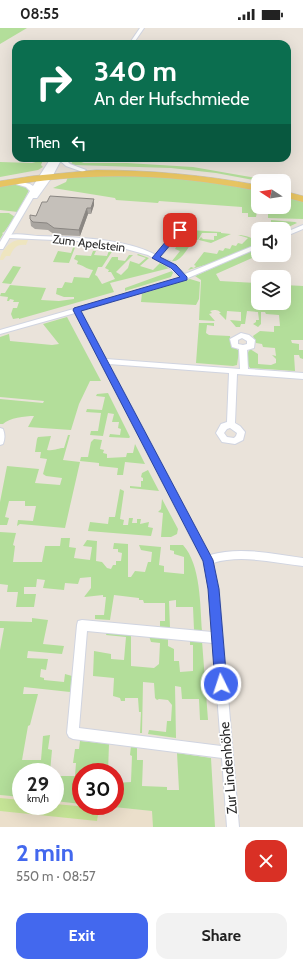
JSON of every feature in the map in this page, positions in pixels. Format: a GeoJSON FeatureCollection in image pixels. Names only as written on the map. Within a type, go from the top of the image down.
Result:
{"type":"FeatureCollection","features":[{"type":"Feature","properties":{"kind":"main road"},"geometry":{"type":"LineString","coordinates":[[0,179],[83,170],[119,168],[166,170],[205,174],[251,182]]}},
{"type":"Feature","properties":{"kind":"main road"},"geometry":{"type":"LineString","coordinates":[[0,184],[46,175],[167,174],[219,180],[251,187]]}},
{"type":"Feature","properties":{"kind":"main road"},"geometry":{"type":"LineString","coordinates":[[291,191],[303,194]]}},
{"type":"Feature","properties":{"kind":"main road"},"geometry":{"type":"LineString","coordinates":[[291,196],[303,199]]}},
{"type":"Feature","properties":{"kind":"street"},"geometry":{"type":"LineString","coordinates":[[134,40],[142,28]]}},
{"type":"Feature","properties":{"kind":"street"},"geometry":{"type":"LineString","coordinates":[[0,247],[19,223],[52,162]]}},
{"type":"Feature","properties":{"kind":"street"},"geometry":{"type":"LineString","coordinates":[[10,234],[33,191],[56,162]]}},
{"type":"Feature","properties":{"kind":"street"},"geometry":{"type":"LineString","coordinates":[[64,162],[68,165],[83,170]]}},
{"type":"Feature","properties":{"kind":"street"},"geometry":{"type":"LineString","coordinates":[[12,182],[28,185],[33,191]]}},
{"type":"Feature","properties":{"kind":"street"},"geometry":{"type":"LineString","coordinates":[[291,232],[303,227]]}},
{"type":"Feature","properties":{"kind":"street"},"geometry":{"type":"LineString","coordinates":[[156,258],[180,230]]}},
{"type":"Feature","properties":{"kind":"street","name":"Zum Apelstein"},"geometry":{"type":"LineString","coordinates":[[10,234],[104,243],[128,248],[156,258],[174,267],[185,278]]}},
{"type":"Feature","properties":{"kind":"street"},"geometry":{"type":"LineString","coordinates":[[0,332],[185,278],[251,249]]}},
{"type":"Feature","properties":{"kind":"street","name":"Zur Lindenhöhe"},"geometry":{"type":"LineString","coordinates":[[77,310],[208,560],[214,589],[233,827]]}},
{"type":"Feature","properties":{"kind":"street"},"geometry":{"type":"LineString","coordinates":[[243,348],[244,372]]}},
{"type":"Feature","properties":{"kind":"street"},"geometry":{"type":"LineString","coordinates":[[103,361],[303,376]]}},
{"type":"Feature","properties":{"kind":"street"},"geometry":{"type":"LineString","coordinates":[[231,425],[232,371]]}},
{"type":"Feature","properties":{"kind":"street"},"geometry":{"type":"LineString","coordinates":[[0,431],[0,442]]}},
{"type":"Feature","properties":{"kind":"street"},"geometry":{"type":"LineString","coordinates":[[208,560],[222,556],[243,555],[303,562]]}},
{"type":"Feature","properties":{"kind":"street"},"geometry":{"type":"LineString","coordinates":[[218,638],[82,625],[73,733],[227,753]]}},
{"type":"Feature","properties":{"kind":"shaded area"},"geometry":{"type":"Polygon","coordinates":[[[0,795],[12,796],[12,815],[64,815],[64,802],[72,803],[72,815],[124,815],[124,808],[153,811],[153,827],[0,827],[0,795]]]}},
{"type":"Feature","properties":{"kind":"green space"},"geometry":{"type":"Polygon","coordinates":[[[0,28],[27,28],[0,44],[0,28]]]}},
{"type":"Feature","properties":{"kind":"green space"},"geometry":{"type":"Polygon","coordinates":[[[0,162],[42,162],[41,165],[43,167],[38,170],[0,177],[0,162]]]}},
{"type":"Feature","properties":{"kind":"green space"},"geometry":{"type":"Polygon","coordinates":[[[72,162],[127,163],[193,167],[251,177],[251,180],[216,173],[171,168],[71,164],[72,162]]]}},
{"type":"Feature","properties":{"kind":"green space"},"geometry":{"type":"Polygon","coordinates":[[[165,175],[251,189],[251,214],[257,214],[256,217],[248,217],[248,213],[242,213],[242,207],[159,201],[158,203],[116,200],[115,198],[53,188],[66,182],[68,177],[165,175]]]}},
{"type":"Feature","properties":{"kind":"green space"},"geometry":{"type":"Polygon","coordinates":[[[19,184],[28,187],[29,190],[18,212],[0,210],[0,186],[19,184]]]}},
{"type":"Feature","properties":{"kind":"green space"},"geometry":{"type":"Polygon","coordinates":[[[291,198],[303,201],[303,219],[268,218],[268,214],[291,214],[291,198]]]}},
{"type":"Feature","properties":{"kind":"green space"},"geometry":{"type":"Polygon","coordinates":[[[0,213],[9,213],[15,217],[2,233],[3,234],[0,239],[0,213]]]}},
{"type":"Feature","properties":{"kind":"green space"},"geometry":{"type":"Polygon","coordinates":[[[271,220],[295,222],[297,223],[291,226],[291,222],[271,222],[271,220]]]}},
{"type":"Feature","properties":{"kind":"green space"},"geometry":{"type":"Polygon","coordinates":[[[190,230],[231,234],[211,243],[199,240],[201,237],[203,239],[214,240],[214,236],[217,236],[217,233],[202,233],[198,240],[194,239],[179,259],[172,261],[180,251],[175,249],[176,247],[172,246],[174,244],[182,246],[186,241],[179,237],[194,238],[196,236],[193,235],[194,233],[189,232],[190,230]]]}},
{"type":"Feature","properties":{"kind":"green space"},"geometry":{"type":"Polygon","coordinates":[[[238,235],[251,238],[251,247],[208,266],[205,265],[188,270],[191,267],[194,268],[196,266],[194,265],[204,252],[217,254],[219,250],[223,251],[225,248],[230,249],[232,245],[236,246],[238,243],[242,244],[248,238],[238,235]]]}},
{"type":"Feature","properties":{"kind":"green space"},"geometry":{"type":"Polygon","coordinates":[[[64,242],[75,243],[76,245],[69,263],[53,262],[58,251],[71,253],[74,245],[64,244],[64,242]]]}},
{"type":"Feature","properties":{"kind":"green space"},"geometry":{"type":"Polygon","coordinates":[[[106,246],[115,247],[102,267],[98,267],[95,275],[102,284],[115,279],[111,272],[108,272],[109,270],[105,268],[112,257],[118,257],[118,260],[125,261],[129,255],[133,255],[116,272],[121,275],[128,268],[130,261],[139,264],[146,258],[137,255],[138,254],[149,258],[140,266],[153,270],[160,263],[170,268],[110,283],[114,292],[19,319],[13,319],[11,314],[13,308],[17,308],[19,302],[13,302],[14,300],[10,299],[7,301],[8,297],[0,296],[1,293],[5,293],[10,285],[46,288],[41,300],[59,301],[74,299],[74,297],[64,297],[56,294],[57,288],[62,288],[65,282],[72,283],[74,277],[89,278],[93,270],[77,264],[78,261],[74,259],[76,255],[91,256],[93,251],[96,251],[94,255],[107,256],[110,248],[106,246]]]}},
{"type":"Feature","properties":{"kind":"green space"},"geometry":{"type":"Polygon","coordinates":[[[251,251],[251,259],[216,274],[220,281],[251,283],[251,310],[291,310],[291,285],[303,286],[303,340],[291,340],[292,343],[299,344],[299,350],[303,350],[303,359],[300,358],[299,355],[294,355],[295,371],[250,368],[247,361],[247,356],[250,349],[258,354],[258,364],[271,365],[276,363],[276,359],[272,355],[276,356],[275,348],[263,347],[262,344],[256,343],[253,336],[260,331],[274,332],[274,326],[280,326],[279,315],[261,312],[261,324],[258,327],[253,324],[256,320],[259,320],[258,312],[247,311],[245,324],[241,324],[240,327],[236,327],[230,320],[241,321],[241,312],[227,311],[226,320],[219,313],[221,313],[220,312],[213,310],[210,311],[212,313],[209,314],[215,321],[199,320],[201,280],[195,276],[251,251]]]}},
{"type":"Feature","properties":{"kind":"green space"},"geometry":{"type":"Polygon","coordinates":[[[13,266],[21,267],[11,284],[2,283],[13,266]]]}},
{"type":"Feature","properties":{"kind":"green space"},"geometry":{"type":"Polygon","coordinates":[[[172,271],[173,273],[171,277],[125,291],[125,288],[172,271]]]}},
{"type":"Feature","properties":{"kind":"green space"},"geometry":{"type":"Polygon","coordinates":[[[190,279],[200,282],[199,299],[196,305],[141,302],[142,293],[190,279]]]}},
{"type":"Feature","properties":{"kind":"green space"},"geometry":{"type":"Polygon","coordinates":[[[67,317],[101,381],[90,381],[79,404],[71,430],[28,427],[34,416],[17,418],[0,424],[0,399],[43,403],[44,401],[0,397],[0,337],[9,334],[10,341],[52,345],[59,344],[43,324],[67,317]]]}},
{"type":"Feature","properties":{"kind":"green space"},"geometry":{"type":"Polygon","coordinates":[[[199,323],[214,323],[214,326],[207,325],[206,333],[209,335],[230,336],[231,344],[239,351],[237,365],[196,363],[199,323]]]}},
{"type":"Feature","properties":{"kind":"green space"},"geometry":{"type":"Polygon","coordinates":[[[108,393],[130,437],[129,438],[109,437],[110,434],[120,435],[121,429],[118,428],[119,422],[112,422],[114,414],[108,413],[103,436],[90,435],[91,431],[98,431],[101,413],[86,412],[87,409],[102,410],[105,397],[96,396],[97,394],[108,393]]]}},
{"type":"Feature","properties":{"kind":"green space"},"geometry":{"type":"Polygon","coordinates":[[[68,435],[70,435],[63,460],[80,462],[65,528],[20,524],[17,526],[18,520],[33,521],[36,506],[25,506],[25,501],[9,501],[5,517],[9,518],[7,525],[0,525],[0,502],[7,466],[39,469],[35,483],[60,485],[62,478],[46,476],[43,474],[47,459],[40,458],[41,452],[35,452],[37,439],[38,437],[51,436],[47,450],[52,450],[64,448],[68,435]]]}},
{"type":"Feature","properties":{"kind":"green space"},"geometry":{"type":"Polygon","coordinates":[[[94,439],[102,440],[100,449],[104,450],[103,453],[107,454],[107,458],[126,457],[127,453],[133,453],[135,444],[145,464],[125,462],[123,475],[117,475],[118,468],[99,466],[99,463],[80,461],[81,457],[88,457],[91,442],[94,439]]]}},
{"type":"Feature","properties":{"kind":"green space"},"geometry":{"type":"Polygon","coordinates":[[[148,470],[159,491],[130,488],[130,486],[141,487],[141,481],[143,481],[143,478],[141,477],[142,473],[148,470]]]}},
{"type":"Feature","properties":{"kind":"green space"},"geometry":{"type":"Polygon","coordinates":[[[120,489],[124,491],[120,519],[124,520],[123,525],[128,525],[129,518],[133,518],[132,523],[137,523],[137,519],[141,519],[140,524],[149,522],[148,527],[153,528],[151,536],[88,531],[90,522],[108,524],[109,517],[115,517],[120,489]]]}},
{"type":"Feature","properties":{"kind":"green space"},"geometry":{"type":"Polygon","coordinates":[[[162,499],[178,529],[177,534],[171,537],[161,537],[163,513],[158,512],[161,509],[162,499]]]}},
{"type":"Feature","properties":{"kind":"green space"},"geometry":{"type":"Polygon","coordinates":[[[0,532],[16,533],[13,545],[15,546],[13,562],[42,562],[45,546],[60,546],[61,538],[70,538],[69,547],[76,548],[74,558],[90,560],[92,547],[83,546],[87,540],[97,541],[96,561],[102,562],[107,568],[111,569],[113,565],[116,565],[116,561],[121,561],[122,553],[118,552],[118,549],[113,549],[114,543],[128,544],[128,577],[131,577],[135,571],[145,572],[148,562],[151,562],[152,552],[141,550],[139,545],[161,547],[159,565],[164,566],[164,572],[184,574],[184,557],[174,554],[174,551],[170,550],[170,545],[183,545],[189,553],[196,574],[200,598],[202,631],[194,630],[193,607],[176,607],[176,600],[169,601],[170,628],[160,627],[160,621],[165,621],[165,603],[144,603],[143,600],[139,600],[139,598],[114,595],[110,620],[95,619],[95,615],[104,615],[106,597],[103,597],[103,595],[84,597],[91,588],[91,577],[80,578],[78,584],[65,583],[64,590],[43,588],[45,580],[37,579],[36,587],[24,587],[24,594],[36,594],[34,607],[16,607],[18,592],[7,592],[8,585],[0,584],[0,532]]]}},
{"type":"Feature","properties":{"kind":"green space"},"geometry":{"type":"Polygon","coordinates":[[[32,618],[48,620],[43,644],[64,646],[62,654],[28,651],[27,658],[48,659],[46,670],[41,669],[40,677],[44,678],[44,680],[64,682],[65,674],[72,676],[70,692],[24,687],[23,694],[38,694],[30,725],[28,726],[22,760],[41,760],[43,736],[50,735],[48,749],[52,750],[51,763],[12,763],[12,796],[0,795],[0,650],[4,628],[0,628],[0,621],[32,622],[32,618]]]}},
{"type":"Feature","properties":{"kind":"green space"},"geometry":{"type":"Polygon","coordinates":[[[107,632],[131,634],[131,666],[154,668],[159,664],[160,643],[151,642],[149,636],[168,638],[168,646],[174,649],[174,661],[179,661],[180,672],[193,671],[193,645],[190,645],[190,640],[202,641],[208,720],[200,720],[199,699],[182,699],[181,687],[175,686],[176,738],[148,734],[149,730],[166,732],[167,721],[171,721],[172,705],[168,700],[157,700],[155,698],[154,683],[143,682],[142,733],[140,733],[141,712],[139,712],[138,698],[125,698],[125,701],[121,701],[120,698],[113,696],[114,678],[93,676],[94,651],[111,654],[111,659],[124,660],[126,637],[106,635],[107,632]]]}},
{"type":"Feature","properties":{"kind":"green space"},"geometry":{"type":"Polygon","coordinates":[[[80,741],[109,744],[108,763],[73,763],[75,749],[79,749],[80,741]]]}},
{"type":"Feature","properties":{"kind":"green space"},"geometry":{"type":"Polygon","coordinates":[[[131,746],[137,746],[137,760],[143,760],[142,786],[167,787],[167,790],[179,790],[177,753],[211,758],[215,827],[153,827],[152,811],[124,808],[124,782],[131,782],[132,756],[130,755],[131,746]]]}},
{"type":"Feature","properties":{"kind":"green space"},"geometry":{"type":"Polygon","coordinates":[[[64,776],[72,776],[72,803],[64,802],[64,776]]]}},
{"type":"Feature","properties":{"kind":"green space"},"geometry":{"type":"Polygon","coordinates":[[[0,798],[12,799],[12,812],[0,811],[0,798]]]}},
{"type":"Feature","properties":{"kind":"green space"},"geometry":{"type":"Polygon","coordinates":[[[64,805],[72,806],[72,815],[98,815],[97,821],[39,815],[64,815],[64,805]]]}},
{"type":"Feature","properties":{"kind":"sand"},"geometry":{"type":"Polygon","coordinates":[[[18,240],[28,240],[26,245],[18,246],[14,249],[10,256],[6,256],[3,260],[0,260],[0,257],[6,247],[12,242],[18,240]]]}},
{"type":"Feature","properties":{"kind":"building"},"geometry":{"type":"Polygon","coordinates":[[[50,196],[94,199],[91,208],[87,208],[79,230],[54,228],[47,223],[33,222],[30,219],[30,215],[36,216],[42,202],[47,202],[50,196]]]}},
{"type":"Feature","properties":{"kind":"route"},"geometry":{"type":"LineString","coordinates":[[180,230],[156,258],[174,267],[185,278],[77,310],[208,560],[214,589],[221,684]]}}]}
